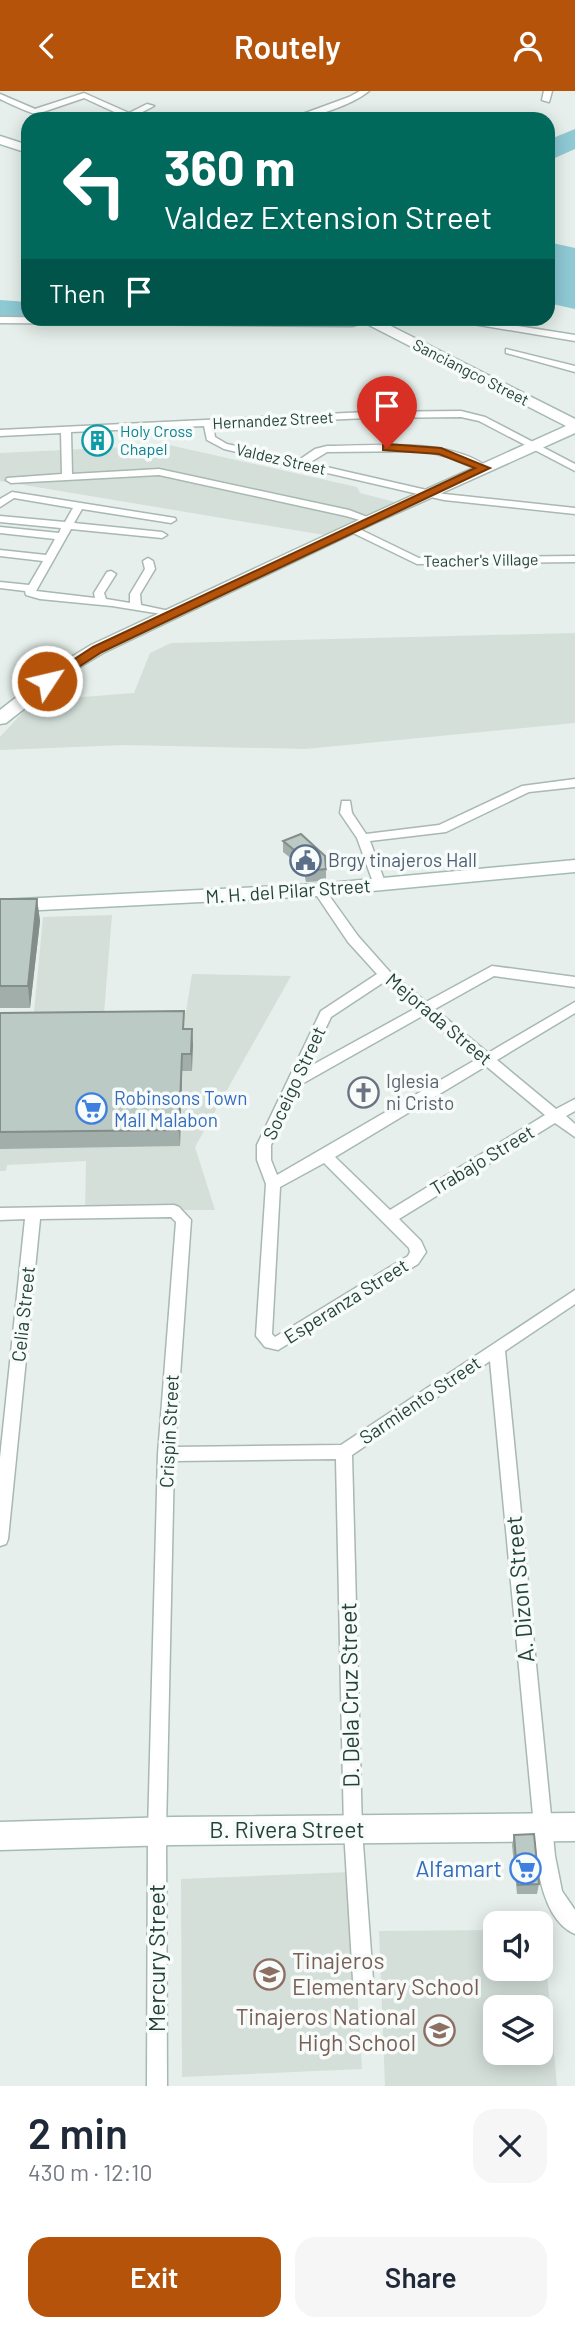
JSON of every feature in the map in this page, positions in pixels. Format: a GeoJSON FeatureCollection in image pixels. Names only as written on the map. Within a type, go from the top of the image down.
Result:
{"type":"FeatureCollection","features":[{"type":"Feature","properties":{"kind":"main road"},"geometry":{"type":"LineString","coordinates":[[0,140],[21,147]]}},
{"type":"Feature","properties":{"kind":"main road","name":"Sanciangco Street"},"geometry":{"type":"LineString","coordinates":[[382,326],[575,427]]}},
{"type":"Feature","properties":{"kind":"main road"},"geometry":{"type":"LineString","coordinates":[[0,718],[78,660],[370,520],[575,427]]}},
{"type":"Feature","properties":{"kind":"main road","name":"M. H. del Pilar Street"},"geometry":{"type":"LineString","coordinates":[[0,906],[320,890],[575,866]]}},
{"type":"Feature","properties":{"kind":"main road","name":"B. Rivera Street"},"geometry":{"type":"LineString","coordinates":[[0,1836],[157,1831],[575,1827]]}},
{"type":"Feature","properties":{"kind":"street"},"geometry":{"type":"LineString","coordinates":[[314,112],[352,99],[365,91]]}},
{"type":"Feature","properties":{"kind":"street"},"geometry":{"type":"LineString","coordinates":[[546,100],[548,91]]}},
{"type":"Feature","properties":{"kind":"street"},"geometry":{"type":"LineString","coordinates":[[0,96],[35,112],[86,95],[120,112]]}},
{"type":"Feature","properties":{"kind":"street"},"geometry":{"type":"LineString","coordinates":[[137,112],[150,106]]}},
{"type":"Feature","properties":{"kind":"street"},"geometry":{"type":"LineString","coordinates":[[0,320],[21,320]]}},
{"type":"Feature","properties":{"kind":"street"},"geometry":{"type":"LineString","coordinates":[[503,326],[575,338]]}},
{"type":"Feature","properties":{"kind":"street"},"geometry":{"type":"LineString","coordinates":[[509,351],[575,369]]}},
{"type":"Feature","properties":{"kind":"street","name":"Hernandez Street"},"geometry":{"type":"LineString","coordinates":[[0,433],[367,415],[461,414],[482,419],[575,468]]}},
{"type":"Feature","properties":{"kind":"street","name":"Valdez Street"},"geometry":{"type":"LineString","coordinates":[[208,423],[211,438],[215,442],[429,494],[575,512]]}},
{"type":"Feature","properties":{"kind":"street"},"geometry":{"type":"LineString","coordinates":[[66,430],[67,477]]}},
{"type":"Feature","properties":{"kind":"street"},"geometry":{"type":"LineString","coordinates":[[302,463],[319,451],[327,449],[412,447],[441,451],[484,468]]}},
{"type":"Feature","properties":{"kind":"street"},"geometry":{"type":"LineString","coordinates":[[11,482],[159,472],[370,520]]}},
{"type":"Feature","properties":{"kind":"street"},"geometry":{"type":"LineString","coordinates":[[0,504],[12,495],[171,520]]}},
{"type":"Feature","properties":{"kind":"street"},"geometry":{"type":"LineString","coordinates":[[79,506],[30,593],[101,601],[170,614]]}},
{"type":"Feature","properties":{"kind":"street"},"geometry":{"type":"LineString","coordinates":[[0,519],[64,530]]}},
{"type":"Feature","properties":{"kind":"street","name":"Teacher's Village"},"geometry":{"type":"LineString","coordinates":[[353,529],[417,561],[575,559]]}},
{"type":"Feature","properties":{"kind":"street"},"geometry":{"type":"LineString","coordinates":[[0,530],[162,534]]}},
{"type":"Feature","properties":{"kind":"street"},"geometry":{"type":"LineString","coordinates":[[0,553],[50,559]]}},
{"type":"Feature","properties":{"kind":"street"},"geometry":{"type":"LineString","coordinates":[[136,607],[135,594],[150,569],[148,561]]}},
{"type":"Feature","properties":{"kind":"street"},"geometry":{"type":"LineString","coordinates":[[101,601],[99,593],[111,574]]}},
{"type":"Feature","properties":{"kind":"street"},"geometry":{"type":"LineString","coordinates":[[0,585],[32,589]]}},
{"type":"Feature","properties":{"kind":"street"},"geometry":{"type":"LineString","coordinates":[[363,838],[442,829],[526,789],[575,783]]}},
{"type":"Feature","properties":{"kind":"street"},"geometry":{"type":"LineString","coordinates":[[346,804],[346,813],[363,838],[380,885]]}},
{"type":"Feature","properties":{"kind":"street","name":"Mejorada Street"},"geometry":{"type":"LineString","coordinates":[[320,890],[353,939],[385,975],[575,1132]]}},
{"type":"Feature","properties":{"kind":"street"},"geometry":{"type":"LineString","coordinates":[[293,1081],[492,971],[575,982]]}},
{"type":"Feature","properties":{"kind":"street","name":"Soceigo Street"},"geometry":{"type":"LineString","coordinates":[[271,1343],[264,1336],[273,1184],[264,1160],[264,1145],[326,1014],[385,975]]}},
{"type":"Feature","properties":{"kind":"street"},"geometry":{"type":"LineString","coordinates":[[273,1184],[326,1156],[575,1007]]}},
{"type":"Feature","properties":{"kind":"street","name":"Trabajo Street"},"geometry":{"type":"LineString","coordinates":[[388,1217],[575,1104]]}},
{"type":"Feature","properties":{"kind":"street"},"geometry":{"type":"LineString","coordinates":[[326,1156],[388,1217]]}},
{"type":"Feature","properties":{"kind":"street","name":"Crispin Street"},"geometry":{"type":"LineString","coordinates":[[0,1214],[174,1212],[184,1220],[166,1454],[157,1831]]}},
{"type":"Feature","properties":{"kind":"street","name":"Celia Street"},"geometry":{"type":"LineString","coordinates":[[0,1539],[33,1214]]}},
{"type":"Feature","properties":{"kind":"street","name":"Esperanza Street"},"geometry":{"type":"LineString","coordinates":[[271,1343],[278,1344],[312,1324],[413,1259],[418,1252],[416,1245],[388,1217]]}},
{"type":"Feature","properties":{"kind":"street","name":"Sarmiento Street"},"geometry":{"type":"LineString","coordinates":[[166,1454],[344,1452],[575,1296]]}},
{"type":"Feature","properties":{"kind":"street","name":"A. Dizon Street"},"geometry":{"type":"LineString","coordinates":[[497,1348],[543,1829],[552,1897],[575,1924]]}},
{"type":"Feature","properties":{"kind":"street","name":"D. Dela Cruz Street"},"geometry":{"type":"LineString","coordinates":[[344,1452],[353,1830],[363,1980]]}},
{"type":"Feature","properties":{"kind":"street","name":"Mercury Street"},"geometry":{"type":"LineString","coordinates":[[157,1831],[157,2086]]}},
{"type":"Feature","properties":{"kind":"shaded area"},"geometry":{"type":"Polygon","coordinates":[[[169,445],[357,487],[360,493],[399,503],[330,536],[0,481],[0,453],[169,445]]]}},
{"type":"Feature","properties":{"kind":"shaded area"},"geometry":{"type":"Polygon","coordinates":[[[575,633],[575,723],[305,749],[126,745],[0,750],[0,737],[33,701],[134,693],[150,653],[171,643],[575,633]]]}},
{"type":"Feature","properties":{"kind":"shaded area"},"geometry":{"type":"Polygon","coordinates":[[[112,915],[104,1013],[186,1012],[192,974],[291,976],[195,1147],[215,1210],[85,1210],[86,1161],[7,1165],[6,1171],[0,1171],[0,1013],[34,1012],[43,917],[112,915]]]}},
{"type":"Feature","properties":{"kind":"shaded area","name":"Tinajeros Elementary School"},"geometry":{"type":"Polygon","coordinates":[[[350,1872],[362,2069],[182,2077],[181,1879],[350,1872]]]}},
{"type":"Feature","properties":{"kind":"shaded area","name":"Tinajeros National High School"},"geometry":{"type":"Polygon","coordinates":[[[483,1930],[483,1981],[548,1981],[549,1995],[483,1995],[483,2065],[553,2065],[553,2041],[557,2086],[385,2086],[379,1931],[483,1930]]]}},
{"type":"Feature","properties":{"kind":"water"},"geometry":{"type":"Polygon","coordinates":[[[575,129],[575,149],[555,158],[555,137],[575,129]]]}},
{"type":"Feature","properties":{"kind":"water"},"geometry":{"type":"Polygon","coordinates":[[[555,244],[575,248],[575,309],[555,305],[555,244]]]}},
{"type":"Feature","properties":{"kind":"water"},"geometry":{"type":"Polygon","coordinates":[[[0,300],[21,302],[21,318],[0,318],[0,300]]]}},
{"type":"Feature","properties":{"kind":"building"},"geometry":{"type":"Polygon","coordinates":[[[301,834],[325,856],[326,869],[306,871],[303,857],[283,841],[301,834]]]}},
{"type":"Feature","properties":{"kind":"building"},"geometry":{"type":"Polygon","coordinates":[[[0,899],[37,899],[28,986],[0,986],[0,899]]]}},
{"type":"Feature","properties":{"kind":"building","name":"Robinsons Town Mall Malabon"},"geometry":{"type":"Polygon","coordinates":[[[184,1011],[183,1029],[192,1029],[191,1054],[182,1054],[179,1130],[0,1132],[0,1013],[184,1011]]]}},
{"type":"Feature","properties":{"kind":"building","name":"Alfamart"},"geometry":{"type":"Polygon","coordinates":[[[534,1834],[539,1884],[518,1885],[514,1835],[534,1834]]]}},
{"type":"Feature","properties":{"kind":"place","name":"Holy Cross Chapel"},"geometry":{"type":"Point","coordinates":[97,440]}},
{"type":"Feature","properties":{"kind":"place","name":"Brgy tinajeros Hall"},"geometry":{"type":"Point","coordinates":[305,860]}},
{"type":"Feature","properties":{"kind":"place","name":"Iglesia ni Cristo"},"geometry":{"type":"Point","coordinates":[363,1092]}},
{"type":"Feature","properties":{"kind":"place","name":"Robinsons Town Mall Malabon"},"geometry":{"type":"Point","coordinates":[91,1109]}},
{"type":"Feature","properties":{"kind":"place","name":"Alfamart"},"geometry":{"type":"Point","coordinates":[525,1869]}},
{"type":"Feature","properties":{"kind":"place","name":"Tinajeros Elementary School"},"geometry":{"type":"Point","coordinates":[269,1974]}},
{"type":"Feature","properties":{"kind":"place","name":"Tinajeros National High School"},"geometry":{"type":"Point","coordinates":[439,2030]}},
{"type":"Feature","properties":{"kind":"route"},"geometry":{"type":"LineString","coordinates":[[47,681],[97,649],[484,468],[441,451],[412,447],[387,448]]}}]}
